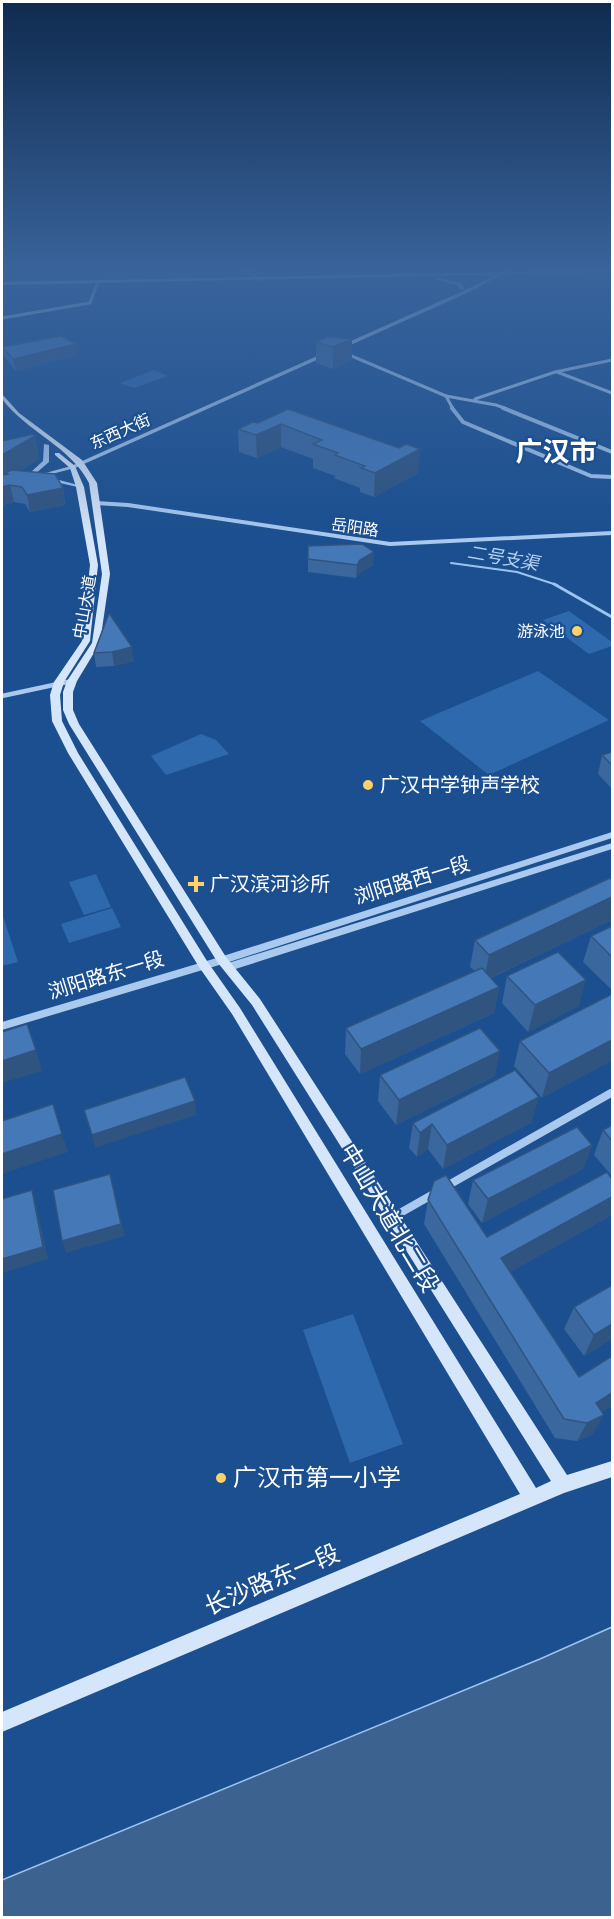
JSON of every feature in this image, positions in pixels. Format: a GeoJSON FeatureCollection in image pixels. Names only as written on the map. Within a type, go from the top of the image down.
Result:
{"type":"FeatureCollection","features":[{"type":"Feature","properties":{"kind":"main road","name":"中山大道"},"geometry":{"type":"LineString","coordinates":[[2,396],[16,413],[75,463],[94,566],[93,595],[86,641],[59,682],[55,695],[57,721],[73,753],[203,964]]}},
{"type":"Feature","properties":{"kind":"main road","name":"中山大道"},"geometry":{"type":"LineString","coordinates":[[2,406],[46,445],[88,470],[93,483],[106,574],[96,643],[72,681],[68,692],[68,710],[74,724],[225,964]]}},
{"type":"Feature","properties":{"kind":"main road","name":"中山大道北二段"},"geometry":{"type":"LineString","coordinates":[[203,964],[248,1030],[532,1498]]}},
{"type":"Feature","properties":{"kind":"main road","name":"中山大道北二段"},"geometry":{"type":"LineString","coordinates":[[225,964],[256,1002],[563,1485]]}},
{"type":"Feature","properties":{"kind":"main road","name":"长沙路东一段"},"geometry":{"type":"LineString","coordinates":[[2,1722],[563,1485],[612,1468]]}},
{"type":"Feature","properties":{"kind":"street","name":"东西大街"},"geometry":{"type":"LineString","coordinates":[[75,463],[303,361]]}},
{"type":"Feature","properties":{"kind":"street","name":"东西大街"},"geometry":{"type":"LineString","coordinates":[[23,478],[75,463],[310,361]]}},
{"type":"Feature","properties":{"kind":"street"},"geometry":{"type":"LineString","coordinates":[[363,361],[446,396],[474,399],[496,405],[612,452]]}},
{"type":"Feature","properties":{"kind":"street"},"geometry":{"type":"LineString","coordinates":[[474,399],[555,372],[609,361]]}},
{"type":"Feature","properties":{"kind":"street"},"geometry":{"type":"LineString","coordinates":[[555,372],[612,393]]}},
{"type":"Feature","properties":{"kind":"street"},"geometry":{"type":"LineString","coordinates":[[446,396],[463,422],[591,476],[612,477]]}},
{"type":"Feature","properties":{"kind":"street"},"geometry":{"type":"LineString","coordinates":[[34,475],[46,462],[46,445]]}},
{"type":"Feature","properties":{"kind":"street"},"geometry":{"type":"LineString","coordinates":[[34,475],[80,487]]}},
{"type":"Feature","properties":{"kind":"street","name":"岳阳路"},"geometry":{"type":"LineString","coordinates":[[96,503],[128,505],[396,545],[612,533]]}},
{"type":"Feature","properties":{"kind":"street"},"geometry":{"type":"LineString","coordinates":[[2,696],[72,681]]}},
{"type":"Feature","properties":{"kind":"street","name":"浏阳路西一段"},"geometry":{"type":"LineString","coordinates":[[225,964],[612,835]]}},
{"type":"Feature","properties":{"kind":"street"},"geometry":{"type":"LineString","coordinates":[[225,964],[612,846]]}},
{"type":"Feature","properties":{"kind":"street","name":"浏阳路东一段"},"geometry":{"type":"LineString","coordinates":[[2,1026],[203,964],[225,964]]}},
{"type":"Feature","properties":{"kind":"street"},"geometry":{"type":"LineString","coordinates":[[393,1217],[612,1092]]}},
{"type":"Feature","properties":{"kind":"shaded area"},"geometry":{"type":"Polygon","coordinates":[[[154,370],[168,376],[134,388],[120,383],[154,370]]]}},
{"type":"Feature","properties":{"kind":"shaded area","name":"游泳池"},"geometry":{"type":"Polygon","coordinates":[[[569,611],[612,642],[612,646],[589,654],[543,620],[569,611]]]}},
{"type":"Feature","properties":{"kind":"shaded area"},"geometry":{"type":"Polygon","coordinates":[[[538,671],[609,720],[489,775],[420,721],[538,671]]]}},
{"type":"Feature","properties":{"kind":"shaded area"},"geometry":{"type":"Polygon","coordinates":[[[201,734],[216,740],[229,754],[166,775],[151,756],[201,734]]]}},
{"type":"Feature","properties":{"kind":"shaded area"},"geometry":{"type":"Polygon","coordinates":[[[96,874],[111,907],[84,915],[69,882],[96,874]]]}},
{"type":"Feature","properties":{"kind":"shaded area"},"geometry":{"type":"Polygon","coordinates":[[[112,908],[121,927],[69,943],[61,924],[112,908]]]}},
{"type":"Feature","properties":{"kind":"shaded area"},"geometry":{"type":"Polygon","coordinates":[[[2,913],[18,962],[2,966],[2,913]]]}},
{"type":"Feature","properties":{"kind":"shaded area"},"geometry":{"type":"Polygon","coordinates":[[[353,1314],[403,1444],[350,1463],[303,1330],[353,1314]]]}},
{"type":"Feature","properties":{"kind":"shaded area"},"geometry":{"type":"Polygon","coordinates":[[[612,1627],[612,1917],[2,1917],[2,1880],[540,1659],[612,1627]]]}},
{"type":"Feature","properties":{"kind":"building"},"geometry":{"type":"Polygon","coordinates":[[[288,409],[399,448],[406,444],[420,449],[375,473],[361,468],[365,466],[335,455],[338,453],[313,444],[322,440],[281,424],[256,435],[238,429],[253,422],[258,423],[288,409]]]}},
{"type":"Feature","properties":{"kind":"building"},"geometry":{"type":"Polygon","coordinates":[[[34,434],[35,436],[2,455],[2,441],[34,434]]]}},
{"type":"Feature","properties":{"kind":"building"},"geometry":{"type":"Polygon","coordinates":[[[12,470],[55,474],[63,488],[27,495],[22,487],[10,485],[2,487],[2,475],[12,470]]]}},
{"type":"Feature","properties":{"kind":"building"},"geometry":{"type":"Polygon","coordinates":[[[362,544],[374,552],[360,560],[357,565],[308,559],[308,546],[362,544]]]}},
{"type":"Feature","properties":{"kind":"building"},"geometry":{"type":"Polygon","coordinates":[[[109,613],[132,647],[112,652],[94,653],[109,613]]]}},
{"type":"Feature","properties":{"kind":"building"},"geometry":{"type":"Polygon","coordinates":[[[612,752],[612,765],[602,755],[612,752]]]}},
{"type":"Feature","properties":{"kind":"building"},"geometry":{"type":"Polygon","coordinates":[[[610,878],[612,897],[489,955],[475,940],[610,878]]]}},
{"type":"Feature","properties":{"kind":"building"},"geometry":{"type":"Polygon","coordinates":[[[612,926],[612,957],[591,936],[612,926]]]}},
{"type":"Feature","properties":{"kind":"building"},"geometry":{"type":"Polygon","coordinates":[[[558,952],[586,980],[535,1005],[507,976],[558,952]]]}},
{"type":"Feature","properties":{"kind":"building"},"geometry":{"type":"Polygon","coordinates":[[[482,968],[499,987],[361,1049],[346,1028],[482,968]]]}},
{"type":"Feature","properties":{"kind":"building"},"geometry":{"type":"Polygon","coordinates":[[[612,994],[612,1040],[549,1073],[520,1041],[612,994]]]}},
{"type":"Feature","properties":{"kind":"building"},"geometry":{"type":"Polygon","coordinates":[[[27,1024],[36,1050],[2,1061],[2,1032],[27,1024]]]}},
{"type":"Feature","properties":{"kind":"building"},"geometry":{"type":"Polygon","coordinates":[[[480,1028],[500,1051],[399,1100],[380,1075],[480,1028]]]}},
{"type":"Feature","properties":{"kind":"building"},"geometry":{"type":"Polygon","coordinates":[[[515,1070],[539,1097],[447,1145],[432,1124],[420,1133],[413,1123],[515,1070]]]}},
{"type":"Feature","properties":{"kind":"building"},"geometry":{"type":"Polygon","coordinates":[[[185,1077],[195,1101],[92,1135],[84,1110],[185,1077]]]}},
{"type":"Feature","properties":{"kind":"building"},"geometry":{"type":"Polygon","coordinates":[[[53,1104],[62,1134],[2,1154],[2,1121],[53,1104]]]}},
{"type":"Feature","properties":{"kind":"building"},"geometry":{"type":"Polygon","coordinates":[[[612,1125],[612,1141],[603,1130],[612,1125]]]}},
{"type":"Feature","properties":{"kind":"building"},"geometry":{"type":"Polygon","coordinates":[[[577,1127],[592,1145],[488,1199],[473,1180],[577,1127]]]}},
{"type":"Feature","properties":{"kind":"building"},"geometry":{"type":"Polygon","coordinates":[[[607,1172],[612,1179],[612,1197],[501,1258],[579,1377],[612,1356],[612,1393],[596,1403],[604,1415],[587,1423],[564,1419],[428,1200],[434,1181],[446,1175],[487,1237],[607,1172]]]}},
{"type":"Feature","properties":{"kind":"building"},"geometry":{"type":"Polygon","coordinates":[[[110,1174],[121,1224],[62,1241],[53,1190],[110,1174]]]}},
{"type":"Feature","properties":{"kind":"building"},"geometry":{"type":"Polygon","coordinates":[[[32,1190],[43,1247],[2,1259],[2,1199],[32,1190]]]}},
{"type":"Feature","properties":{"kind":"building"},"geometry":{"type":"Polygon","coordinates":[[[612,1285],[612,1324],[594,1335],[574,1307],[612,1285]]]}},
{"type":"Feature","properties":{"kind":"waterway","name":"二号支渠"},"geometry":{"type":"LineString","coordinates":[[451,563],[517,572],[554,584]]}},
{"type":"Feature","properties":{"kind":"waterway","name":"二号支渠"},"geometry":{"type":"LineString","coordinates":[[554,584],[612,617]]}},
{"type":"Feature","properties":{"kind":"place","name":"游泳池"},"geometry":{"type":"Point","coordinates":[577,631]}},
{"type":"Feature","properties":{"kind":"place","name":"广汉中学钟声学校"},"geometry":{"type":"Point","coordinates":[368,785]}},
{"type":"Feature","properties":{"kind":"place","name":"广汉滨河诊所"},"geometry":{"type":"Point","coordinates":[196,884]}},
{"type":"Feature","properties":{"kind":"place","name":"广汉市第一小学"},"geometry":{"type":"Point","coordinates":[221,1478]}},
{"type":"Feature","properties":{"kind":"district","name":"广汉市"},"geometry":{"type":"Point","coordinates":[556,452]}}]}
